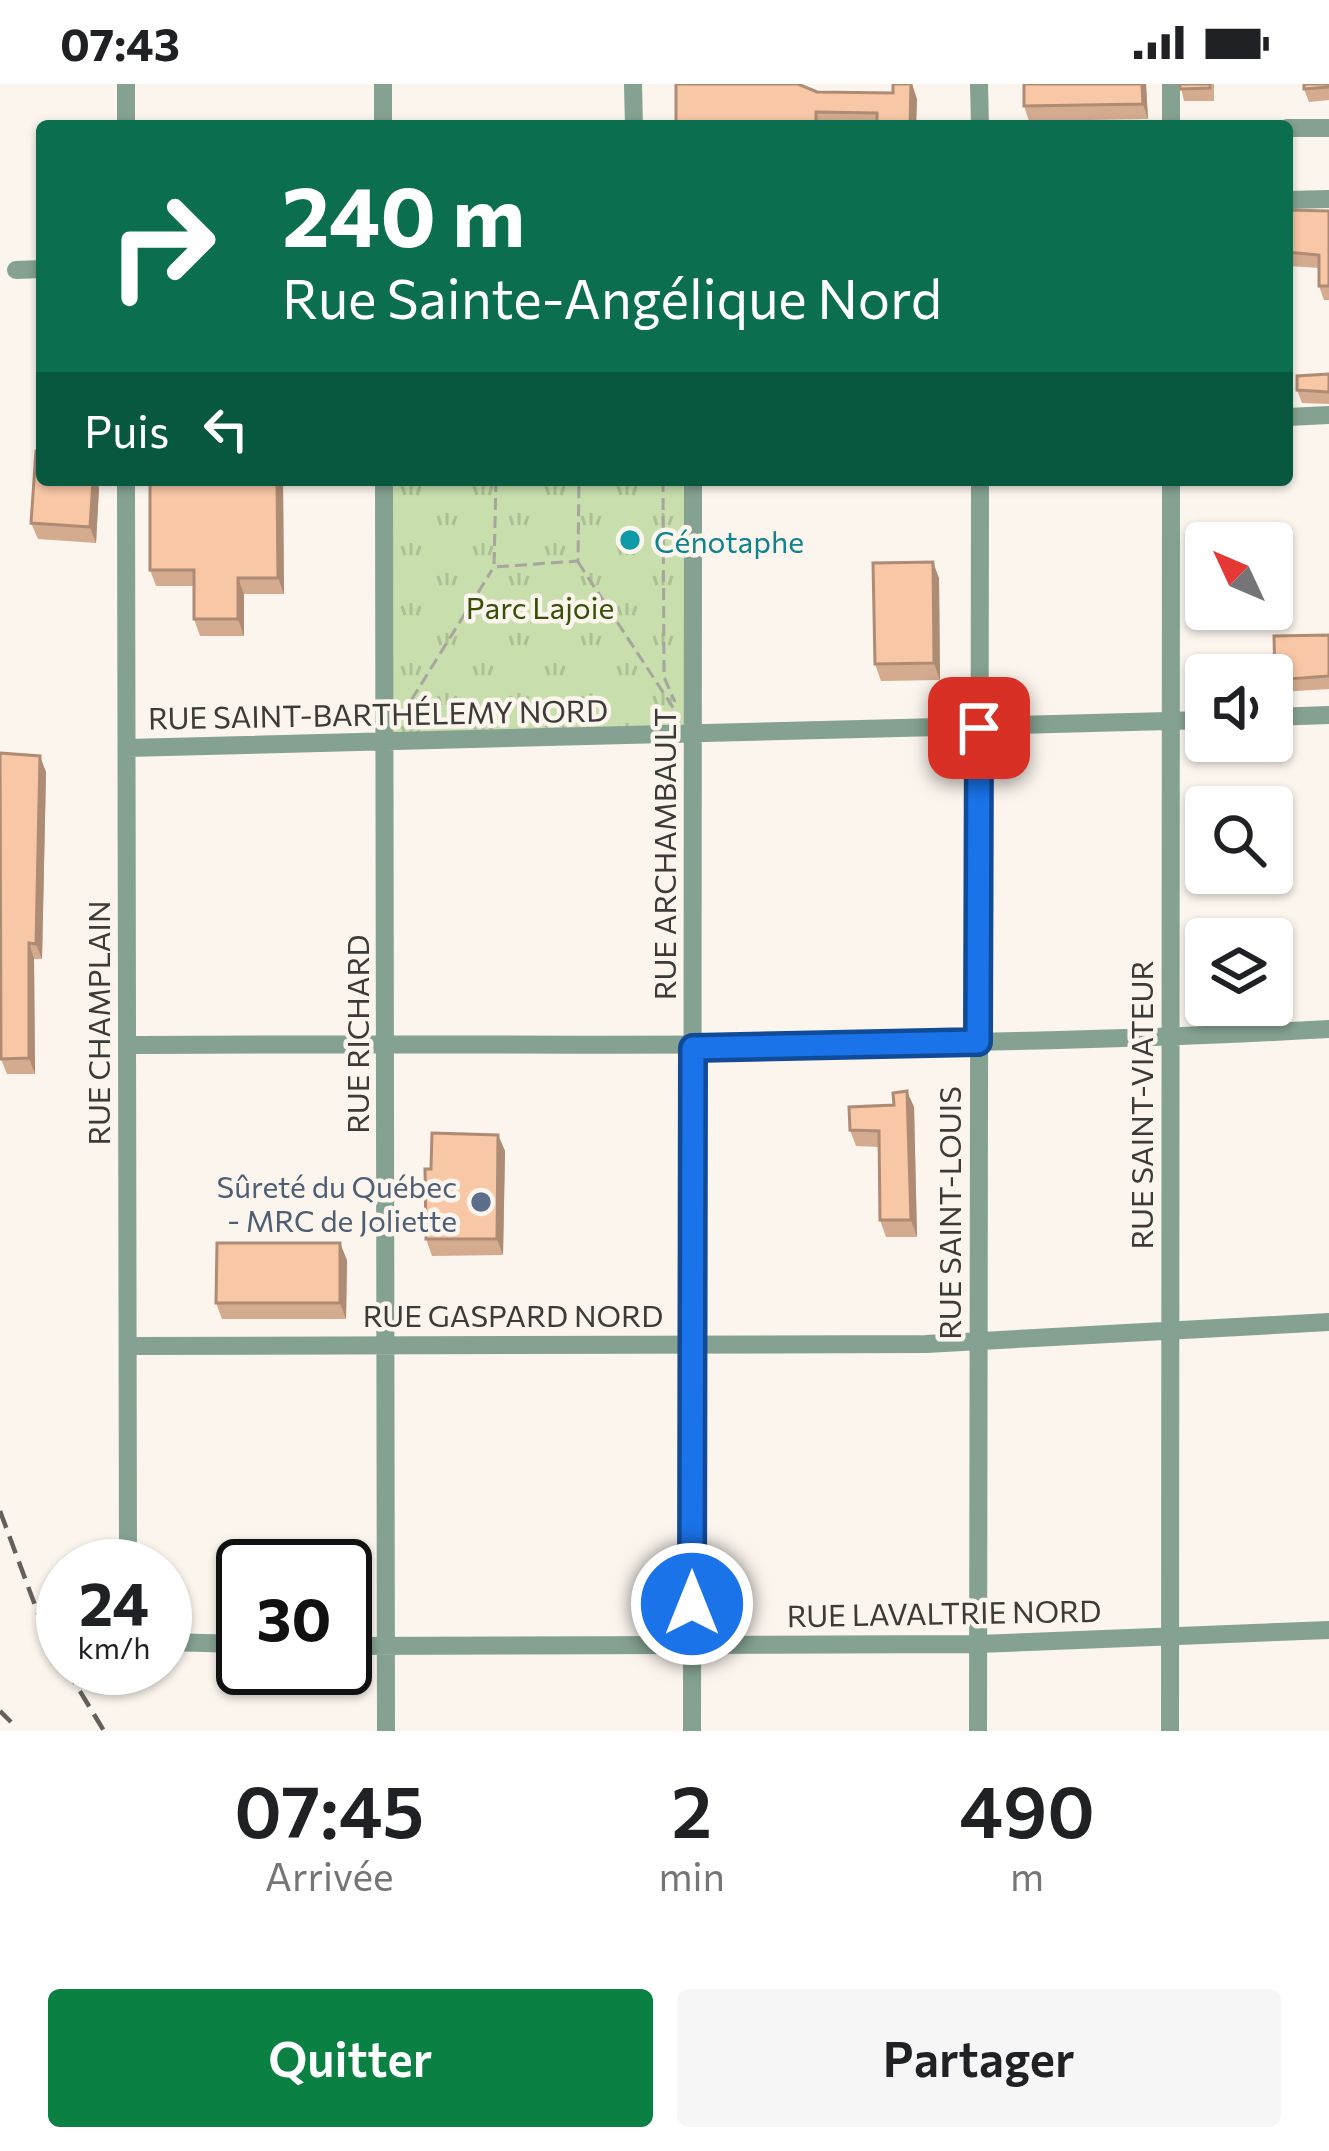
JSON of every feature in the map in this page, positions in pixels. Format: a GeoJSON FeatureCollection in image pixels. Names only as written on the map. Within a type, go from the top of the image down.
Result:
{"type":"FeatureCollection","features":[{"type":"Feature","properties":{"kind":"street"},"geometry":{"type":"LineString","coordinates":[[126,84],[126,120]]}},
{"type":"Feature","properties":{"kind":"street"},"geometry":{"type":"LineString","coordinates":[[383,84],[383,120]]}},
{"type":"Feature","properties":{"kind":"street"},"geometry":{"type":"LineString","coordinates":[[634,84],[634,120]]}},
{"type":"Feature","properties":{"kind":"street"},"geometry":{"type":"LineString","coordinates":[[979,84],[980,120]]}},
{"type":"Feature","properties":{"kind":"street"},"geometry":{"type":"LineString","coordinates":[[1171,84],[1171,120]]}},
{"type":"Feature","properties":{"kind":"street"},"geometry":{"type":"LineString","coordinates":[[1293,128],[1329,128]]}},
{"type":"Feature","properties":{"kind":"street"},"geometry":{"type":"LineString","coordinates":[[1293,200],[1329,200]]}},
{"type":"Feature","properties":{"kind":"street"},"geometry":{"type":"LineString","coordinates":[[16,270],[36,269]]}},
{"type":"Feature","properties":{"kind":"street"},"geometry":{"type":"LineString","coordinates":[[1293,417],[1329,415]]}},
{"type":"Feature","properties":{"kind":"street","name":"RUE CHAMPLAIN"},"geometry":{"type":"LineString","coordinates":[[126,486],[128,1539]]}},
{"type":"Feature","properties":{"kind":"street","name":"RUE RICHARD"},"geometry":{"type":"LineString","coordinates":[[384,486],[386,1731]]}},
{"type":"Feature","properties":{"kind":"street","name":"RUE ARCHAMBAULT"},"geometry":{"type":"LineString","coordinates":[[692,1731],[693,486]]}},
{"type":"Feature","properties":{"kind":"street","name":"RUE SAINT-LOUIS"},"geometry":{"type":"LineString","coordinates":[[978,1731],[980,486]]}},
{"type":"Feature","properties":{"kind":"street","name":"RUE SAINT-VIATEUR"},"geometry":{"type":"LineString","coordinates":[[1170,1731],[1171,486]]}},
{"type":"Feature","properties":{"kind":"street"},"geometry":{"type":"LineString","coordinates":[[1293,717],[1329,715]]}},
{"type":"Feature","properties":{"kind":"street","name":"RUE SAINT-BARTHÉLEMY NORD"},"geometry":{"type":"LineString","coordinates":[[127,748],[1185,721]]}},
{"type":"Feature","properties":{"kind":"street"},"geometry":{"type":"LineString","coordinates":[[127,1045],[693,1048],[1171,1039],[1329,1029]]}},
{"type":"Feature","properties":{"kind":"street","name":"RUE GASPARD NORD"},"geometry":{"type":"LineString","coordinates":[[128,1346],[977,1342],[1329,1322]]}},
{"type":"Feature","properties":{"kind":"street","name":"RUE LAVALTRIE NORD"},"geometry":{"type":"LineString","coordinates":[[372,1646],[978,1644],[1329,1630]]}},
{"type":"Feature","properties":{"kind":"path"},"geometry":{"type":"LineString","coordinates":[[385,742],[494,567],[496,486]]}},
{"type":"Feature","properties":{"kind":"path"},"geometry":{"type":"LineString","coordinates":[[579,486],[578,561],[692,736]]}},
{"type":"Feature","properties":{"kind":"path"},"geometry":{"type":"LineString","coordinates":[[663,486],[664,677],[692,736]]}},
{"type":"Feature","properties":{"kind":"path"},"geometry":{"type":"LineString","coordinates":[[494,567],[578,561]]}},
{"type":"Feature","properties":{"kind":"green space","name":"Parc Lajoie"},"geometry":{"type":"Polygon","coordinates":[[[384,486],[698,486],[692,736],[385,742],[384,486]]]}},
{"type":"Feature","properties":{"kind":"green space"},"geometry":{"type":"Polygon","coordinates":[[[560,594],[561,650],[535,650],[534,595],[560,594]]]}},
{"type":"Feature","properties":{"kind":"building"},"geometry":{"type":"Polygon","coordinates":[[[676,84],[798,84],[817,92],[893,93],[893,84],[911,84],[910,120],[877,120],[877,113],[816,112],[816,120],[676,120],[676,84]]]}},
{"type":"Feature","properties":{"kind":"building"},"geometry":{"type":"Polygon","coordinates":[[[1024,84],[1142,84],[1143,104],[1024,106],[1024,84]]]}},
{"type":"Feature","properties":{"kind":"building"},"geometry":{"type":"Polygon","coordinates":[[[1180,84],[1210,84],[1210,88],[1180,89],[1180,84]]]}},
{"type":"Feature","properties":{"kind":"building"},"geometry":{"type":"Polygon","coordinates":[[[1304,84],[1329,84],[1329,87],[1304,89],[1304,84]]]}},
{"type":"Feature","properties":{"kind":"building"},"geometry":{"type":"Polygon","coordinates":[[[1293,210],[1329,211],[1329,286],[1319,286],[1319,255],[1293,253],[1293,210]]]}},
{"type":"Feature","properties":{"kind":"building"},"geometry":{"type":"Polygon","coordinates":[[[1329,374],[1329,392],[1297,390],[1297,376],[1329,374]]]}},
{"type":"Feature","properties":{"kind":"building"},"geometry":{"type":"Polygon","coordinates":[[[36,451],[36,486],[93,486],[90,527],[31,523],[36,451]]]}},
{"type":"Feature","properties":{"kind":"building"},"geometry":{"type":"Polygon","coordinates":[[[150,486],[277,486],[278,578],[238,578],[238,619],[194,619],[194,570],[150,570],[150,486]]]}},
{"type":"Feature","properties":{"kind":"building"},"geometry":{"type":"Polygon","coordinates":[[[933,562],[934,663],[875,664],[873,563],[933,562]]]}},
{"type":"Feature","properties":{"kind":"building"},"geometry":{"type":"Polygon","coordinates":[[[1329,635],[1329,676],[1293,679],[1293,654],[1274,654],[1274,636],[1329,635]]]}},
{"type":"Feature","properties":{"kind":"building"},"geometry":{"type":"Polygon","coordinates":[[[0,753],[40,756],[36,944],[29,943],[29,1058],[1,1059],[0,753]]]}},
{"type":"Feature","properties":{"kind":"building"},"geometry":{"type":"Polygon","coordinates":[[[907,1091],[911,1220],[880,1220],[879,1131],[850,1130],[849,1107],[894,1105],[893,1093],[907,1091]]]}},
{"type":"Feature","properties":{"kind":"building"},"geometry":{"type":"Polygon","coordinates":[[[432,1133],[498,1135],[497,1239],[426,1239],[425,1169],[431,1169],[432,1133]]]}},
{"type":"Feature","properties":{"kind":"building"},"geometry":{"type":"Polygon","coordinates":[[[217,1243],[340,1243],[340,1303],[216,1303],[217,1243]]]}},
{"type":"Feature","properties":{"kind":"railway"},"geometry":{"type":"LineString","coordinates":[[0,1511],[36,1608]]}},
{"type":"Feature","properties":{"kind":"railway"},"geometry":{"type":"LineString","coordinates":[[82,1695],[104,1731]]}},
{"type":"Feature","properties":{"kind":"railway"},"geometry":{"type":"LineString","coordinates":[[0,1711],[11,1722]]}},
{"type":"Feature","properties":{"kind":"place","name":"Cénotaphe"},"geometry":{"type":"Point","coordinates":[630,540]}},
{"type":"Feature","properties":{"kind":"place","name":"Sûreté du Québec - MRC de Joliette"},"geometry":{"type":"Point","coordinates":[481,1202]}},
{"type":"Feature","properties":{"kind":"route"},"geometry":{"type":"LineString","coordinates":[[692,1604],[693,1048],[978,1042],[979,728]]}}]}
